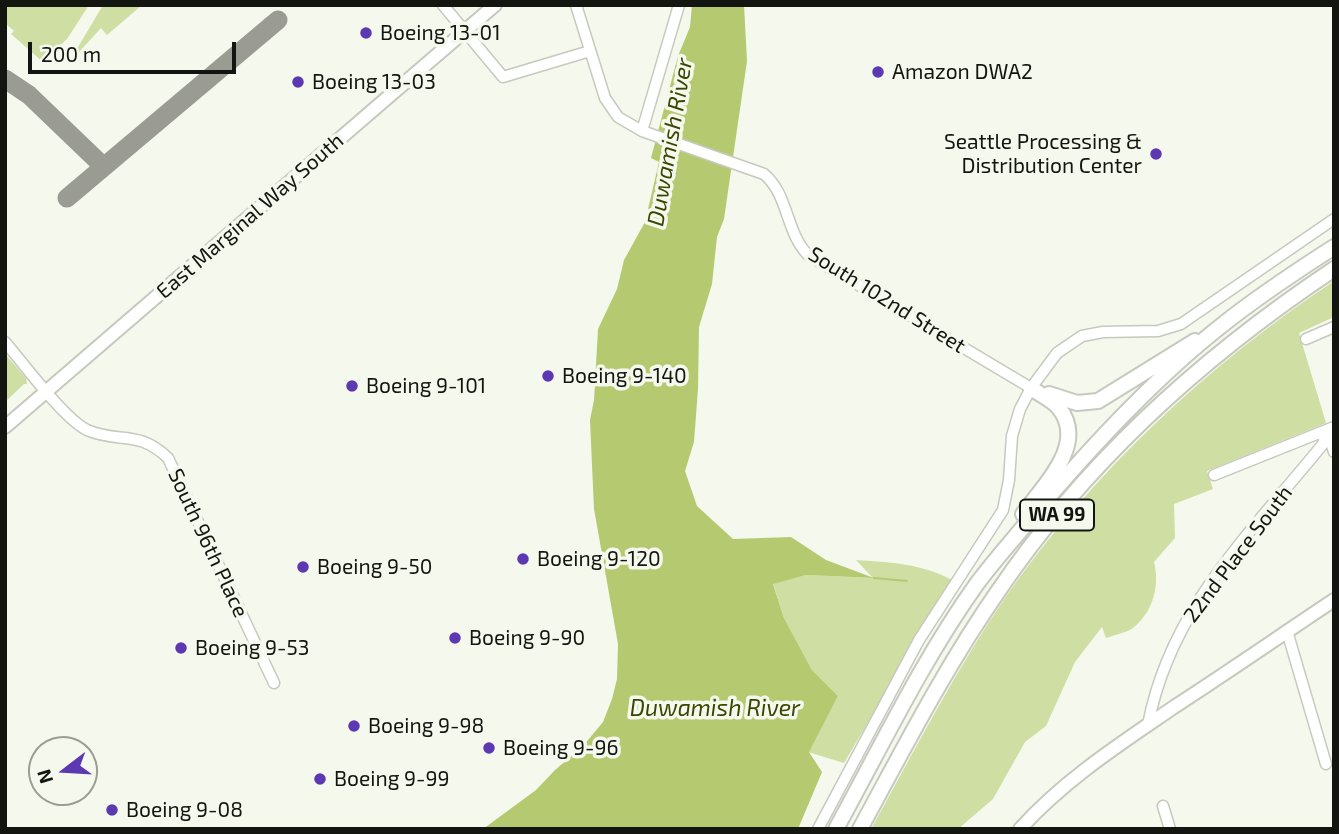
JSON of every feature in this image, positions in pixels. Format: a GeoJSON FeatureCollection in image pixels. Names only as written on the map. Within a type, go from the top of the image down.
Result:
{"type":"FeatureCollection","features":[{"type":"Feature","properties":{"kind":"highway","name":"WA 99"},"geometry":{"type":"LineString","coordinates":[[836,829],[934,651],[978,582],[1078,463],[1128,410],[1218,328],[1267,290],[1334,247]]}},
{"type":"Feature","properties":{"kind":"highway","name":"WA 99"},"geometry":{"type":"LineString","coordinates":[[860,829],[971,632],[1000,589],[1071,497],[1115,450],[1221,351],[1276,308],[1334,269]]}},
{"type":"Feature","properties":{"kind":"highway"},"geometry":{"type":"LineString","coordinates":[[1031,388],[1077,404],[1098,401],[1176,351],[1218,328]]}},
{"type":"Feature","properties":{"kind":"highway"},"geometry":{"type":"LineString","coordinates":[[978,582],[1061,462],[1066,450],[1068,429],[1058,407],[1031,388]]}},
{"type":"Feature","properties":{"kind":"main road","name":"East Marginal Way South"},"geometry":{"type":"LineString","coordinates":[[5,427],[495,5]]}},
{"type":"Feature","properties":{"kind":"main road"},"geometry":{"type":"LineString","coordinates":[[1020,829],[1055,793],[1148,725],[1334,600]]}},
{"type":"Feature","properties":{"kind":"street"},"geometry":{"type":"LineString","coordinates":[[443,5],[503,77],[590,51]]}},
{"type":"Feature","properties":{"kind":"street","name":"South 102nd Street"},"geometry":{"type":"LineString","coordinates":[[576,5],[608,105],[618,117],[642,131],[764,174],[779,192],[797,242],[809,256],[1031,388]]}},
{"type":"Feature","properties":{"kind":"street"},"geometry":{"type":"LineString","coordinates":[[642,131],[679,5]]}},
{"type":"Feature","properties":{"kind":"street"},"geometry":{"type":"LineString","coordinates":[[818,829],[919,640],[1003,510],[1015,424],[1031,388],[1057,353],[1082,336],[1103,332],[1158,331],[1181,324],[1334,219]]}},
{"type":"Feature","properties":{"kind":"street"},"geometry":{"type":"LineString","coordinates":[[1306,339],[1334,327]]}},
{"type":"Feature","properties":{"kind":"street","name":"South 96th Place"},"geometry":{"type":"LineString","coordinates":[[5,342],[71,419],[87,429],[106,435],[138,439],[158,449],[168,458],[274,683]]}},
{"type":"Feature","properties":{"kind":"street"},"geometry":{"type":"LineString","coordinates":[[1214,475],[1330,428],[1334,452]]}},
{"type":"Feature","properties":{"kind":"street","name":"22nd Place South"},"geometry":{"type":"LineString","coordinates":[[1148,725],[1153,701],[1175,639],[1194,606],[1323,444],[1330,428]]}},
{"type":"Feature","properties":{"kind":"street"},"geometry":{"type":"LineString","coordinates":[[1287,631],[1326,764]]}},
{"type":"Feature","properties":{"kind":"street"},"geometry":{"type":"LineString","coordinates":[[1163,806],[1170,829]]}},
{"type":"Feature","properties":{"kind":"shaded area"},"geometry":{"type":"Polygon","coordinates":[[[5,5],[89,5],[67,39],[43,62],[11,34],[14,31],[5,23],[5,5]]]}},
{"type":"Feature","properties":{"kind":"shaded area"},"geometry":{"type":"Polygon","coordinates":[[[103,5],[142,5],[107,35],[101,28],[68,64],[103,5]]]}},
{"type":"Feature","properties":{"kind":"shaded area"},"geometry":{"type":"Polygon","coordinates":[[[1334,281],[1334,317],[1299,333],[1326,423],[1207,471],[1213,489],[1174,504],[1175,538],[1154,562],[1155,589],[1146,614],[1130,630],[1106,638],[1102,627],[1075,662],[1046,726],[1025,742],[993,799],[958,829],[871,829],[936,710],[988,623],[1041,549],[1077,505],[1115,463],[1198,385],[1242,348],[1334,281]]]}},
{"type":"Feature","properties":{"kind":"shaded area"},"geometry":{"type":"Polygon","coordinates":[[[5,354],[26,378],[27,384],[5,402],[5,354]]]}},
{"type":"Feature","properties":{"kind":"shaded area"},"geometry":{"type":"Polygon","coordinates":[[[856,560],[918,567],[952,580],[844,763],[808,752],[838,696],[812,670],[784,618],[773,583],[806,575],[873,578],[856,560]]]}},
{"type":"Feature","properties":{"kind":"water","name":"Duwamish River"},"geometry":{"type":"Polygon","coordinates":[[[692,5],[744,5],[747,61],[724,219],[717,237],[712,284],[699,327],[694,442],[685,471],[697,506],[733,539],[791,537],[826,560],[874,578],[806,575],[773,584],[784,618],[812,670],[838,696],[809,752],[822,772],[798,829],[483,829],[536,790],[583,746],[603,722],[612,699],[617,679],[618,644],[594,509],[590,420],[594,400],[598,329],[617,289],[624,260],[645,222],[659,162],[651,158],[678,56],[690,27],[692,5]]]}},
{"type":"Feature","properties":{"kind":"waterway"},"geometry":{"type":"LineString","coordinates":[[874,578],[907,581]]}},
{"type":"Feature","properties":{"kind":"taxiway"},"geometry":{"type":"LineString","coordinates":[[67,198],[278,20]]}},
{"type":"Feature","properties":{"kind":"taxiway"},"geometry":{"type":"LineString","coordinates":[[5,79],[29,95],[104,167]]}},
{"type":"Feature","properties":{"kind":"place","name":"Boeing 13-01"},"geometry":{"type":"Point","coordinates":[366,33]}},
{"type":"Feature","properties":{"kind":"place","name":"Amazon DWA2"},"geometry":{"type":"Point","coordinates":[878,72]}},
{"type":"Feature","properties":{"kind":"place","name":"Boeing 13-03"},"geometry":{"type":"Point","coordinates":[298,82]}},
{"type":"Feature","properties":{"kind":"place","name":"Seattle Processing & Distribution Center"},"geometry":{"type":"Point","coordinates":[1156,154]}},
{"type":"Feature","properties":{"kind":"place","name":"Boeing 9-140"},"geometry":{"type":"Point","coordinates":[548,376]}},
{"type":"Feature","properties":{"kind":"place","name":"Boeing 9-101"},"geometry":{"type":"Point","coordinates":[352,386]}},
{"type":"Feature","properties":{"kind":"place","name":"Boeing 9-120"},"geometry":{"type":"Point","coordinates":[523,559]}},
{"type":"Feature","properties":{"kind":"place","name":"Boeing 9-50"},"geometry":{"type":"Point","coordinates":[303,567]}},
{"type":"Feature","properties":{"kind":"place","name":"Boeing 9-90"},"geometry":{"type":"Point","coordinates":[455,638]}},
{"type":"Feature","properties":{"kind":"place","name":"Boeing 9-53"},"geometry":{"type":"Point","coordinates":[181,648]}},
{"type":"Feature","properties":{"kind":"place","name":"Boeing 9-98"},"geometry":{"type":"Point","coordinates":[354,726]}},
{"type":"Feature","properties":{"kind":"place","name":"Boeing 9-96"},"geometry":{"type":"Point","coordinates":[489,748]}},
{"type":"Feature","properties":{"kind":"place","name":"Boeing 9-99"},"geometry":{"type":"Point","coordinates":[320,779]}},
{"type":"Feature","properties":{"kind":"place","name":"Boeing 9-08"},"geometry":{"type":"Point","coordinates":[112,810]}}]}
